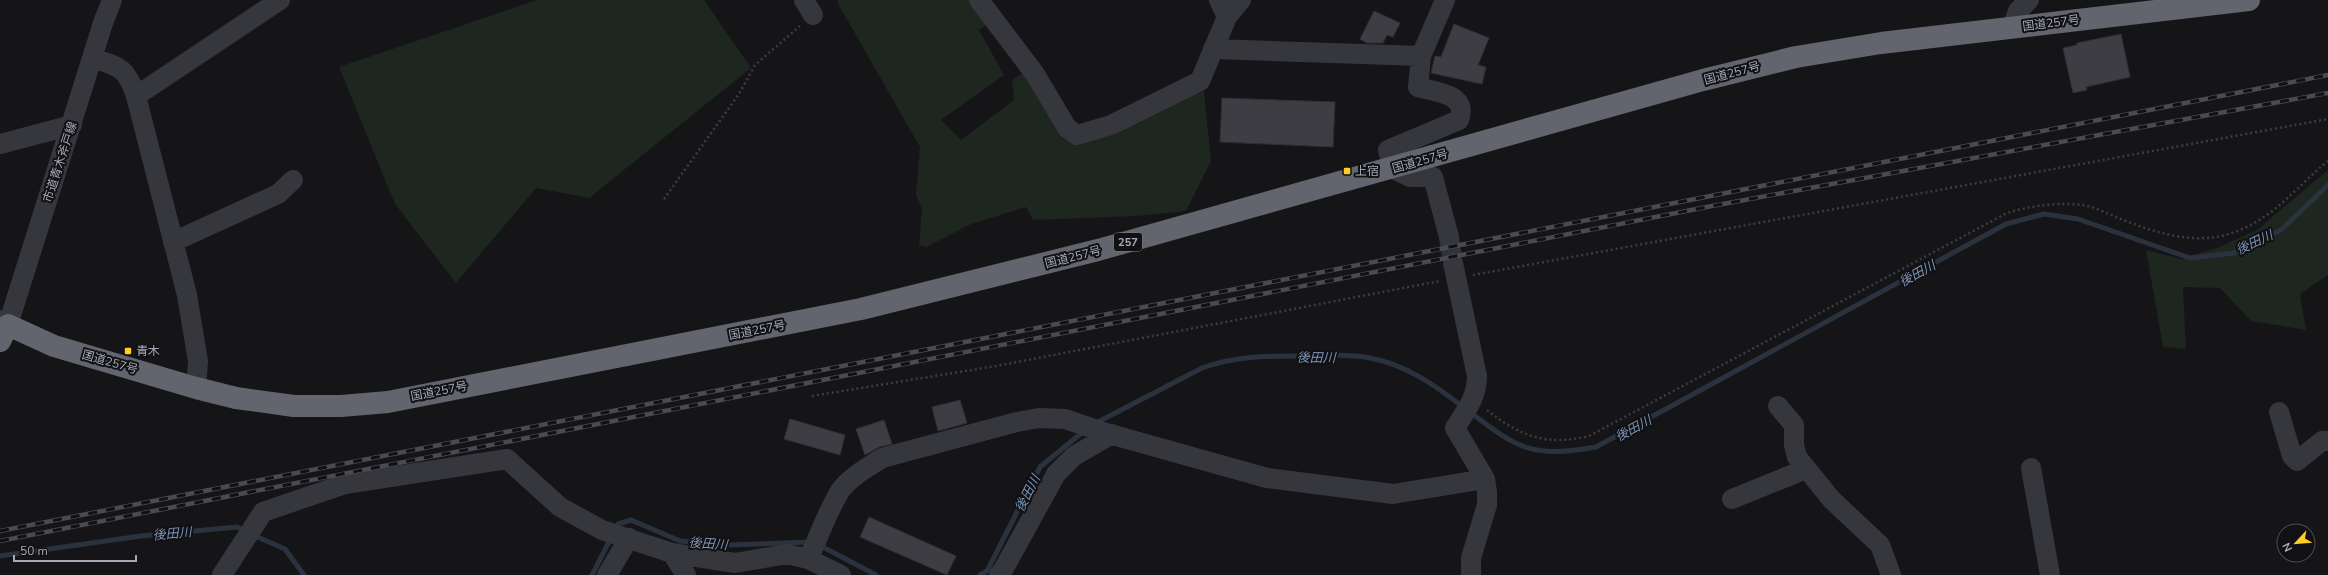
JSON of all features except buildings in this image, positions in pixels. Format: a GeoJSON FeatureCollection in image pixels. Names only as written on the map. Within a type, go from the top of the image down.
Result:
{"type":"FeatureCollection","features":[{"type":"Feature","properties":{"kind":"highway","name":"国道257号"},"geometry":{"type":"LineString","coordinates":[[3,328],[54,346],[196,388],[236,398],[294,406],[341,406],[388,402],[861,309],[1098,250],[1762,65],[1881,43],[2249,0]]}},
{"type":"Feature","properties":{"kind":"street","name":"市道青木斧戸線"},"geometry":{"type":"LineString","coordinates":[[3,328],[72,125],[92,58],[112,0]]}},
{"type":"Feature","properties":{"kind":"street"},"geometry":{"type":"LineString","coordinates":[[136,96],[280,0]]}},
{"type":"Feature","properties":{"kind":"street"},"geometry":{"type":"LineString","coordinates":[[979,0],[1036,74],[1067,128],[1077,135],[1111,125],[1200,81],[1213,50],[1223,8],[1241,0]]}},
{"type":"Feature","properties":{"kind":"street"},"geometry":{"type":"LineString","coordinates":[[1445,0],[1421,56],[1418,87],[1454,97],[1461,105],[1462,112],[1459,120],[1452,125],[1388,150],[1393,169],[1410,177],[1433,177],[1449,237]]}},
{"type":"Feature","properties":{"kind":"street"},"geometry":{"type":"LineString","coordinates":[[2012,28],[2018,11],[2029,0]]}},
{"type":"Feature","properties":{"kind":"street"},"geometry":{"type":"LineString","coordinates":[[1213,50],[1421,56]]}},
{"type":"Feature","properties":{"kind":"street"},"geometry":{"type":"LineString","coordinates":[[92,58],[119,67],[130,77],[136,96],[187,295],[198,361],[196,388]]}},
{"type":"Feature","properties":{"kind":"street"},"geometry":{"type":"LineString","coordinates":[[0,144],[72,125]]}},
{"type":"Feature","properties":{"kind":"street"},"geometry":{"type":"LineString","coordinates":[[173,242],[278,194],[293,180]]}},
{"type":"Feature","properties":{"kind":"street"},"geometry":{"type":"LineString","coordinates":[[1455,270],[1477,376],[1477,390],[1455,428],[1485,479],[1487,505],[1474,544],[1471,575]]}},
{"type":"Feature","properties":{"kind":"street"},"geometry":{"type":"LineString","coordinates":[[1778,406],[1794,425],[1794,445],[1797,457],[1832,500],[1880,545],[1891,575]]}},
{"type":"Feature","properties":{"kind":"street"},"geometry":{"type":"LineString","coordinates":[[2279,412],[2292,456],[2297,461],[2322,441],[2328,441]]}},
{"type":"Feature","properties":{"kind":"street"},"geometry":{"type":"LineString","coordinates":[[812,550],[841,491],[857,475],[882,458],[1017,422],[1039,418],[1065,419],[1267,478],[1393,494],[1485,479]]}},
{"type":"Feature","properties":{"kind":"street"},"geometry":{"type":"LineString","coordinates":[[999,575],[1056,474],[1074,456],[1109,433]]}},
{"type":"Feature","properties":{"kind":"street"},"geometry":{"type":"LineString","coordinates":[[222,575],[243,540],[263,512],[345,484],[507,459],[560,507],[602,530],[672,554],[735,563],[812,550],[841,575]]}},
{"type":"Feature","properties":{"kind":"street"},"geometry":{"type":"LineString","coordinates":[[2031,468],[2050,575]]}},
{"type":"Feature","properties":{"kind":"street"},"geometry":{"type":"LineString","coordinates":[[1732,499],[1806,469]]}},
{"type":"Feature","properties":{"kind":"street"},"geometry":{"type":"LineString","coordinates":[[607,575],[626,537]]}},
{"type":"Feature","properties":{"kind":"street"},"geometry":{"type":"LineString","coordinates":[[672,554],[686,575]]}},
{"type":"Feature","properties":{"kind":"path"},"geometry":{"type":"LineString","coordinates":[[664,199],[739,94],[755,66],[808,7]]}},
{"type":"Feature","properties":{"kind":"path"},"geometry":{"type":"LineString","coordinates":[[812,396],[996,366],[1455,270],[2328,119]]}},
{"type":"Feature","properties":{"kind":"path"},"geometry":{"type":"LineString","coordinates":[[1473,399],[1505,424],[1533,437],[1556,441],[1590,436],[2007,213],[2034,206],[2083,205],[2155,231],[2180,238],[2227,234],[2272,213],[2328,162]]}},
{"type":"Feature","properties":{"kind":"shaded area"},"geometry":{"type":"Polygon","coordinates":[[[537,0],[704,0],[751,68],[589,198],[536,188],[456,283],[395,204],[339,67],[537,0]]]}},
{"type":"Feature","properties":{"kind":"shaded area"},"geometry":{"type":"Polygon","coordinates":[[[838,0],[973,0],[991,22],[979,30],[1004,75],[941,120],[961,140],[1014,100],[1012,80],[1027,70],[1064,131],[1203,82],[1211,161],[1186,211],[1136,216],[1033,220],[1026,207],[971,224],[926,247],[919,245],[922,209],[916,195],[920,147],[837,2],[838,0]]]}},
{"type":"Feature","properties":{"kind":"shaded area"},"geometry":{"type":"Polygon","coordinates":[[[2328,170],[2328,275],[2300,294],[2306,330],[2251,321],[2220,288],[2183,287],[2186,349],[2163,347],[2146,250],[2181,259],[2217,248],[2257,230],[2328,170]]]}},
{"type":"Feature","properties":{"kind":"waterway","name":"後田川"},"geometry":{"type":"LineString","coordinates":[[1470,412],[1502,435],[1515,443],[1528,448],[1557,452],[1596,447],[2006,224],[2044,214],[2078,219],[2190,258],[2234,253],[2281,230],[2328,185]]}},
{"type":"Feature","properties":{"kind":"waterway","name":"後田川"},"geometry":{"type":"LineString","coordinates":[[1096,423],[1202,368],[1242,358],[1269,356],[1348,355],[1383,361],[1396,365],[1420,377],[1463,407]]}},
{"type":"Feature","properties":{"kind":"waterway","name":"後田川"},"geometry":{"type":"LineString","coordinates":[[980,575],[987,571],[1040,467],[1084,431]]}},
{"type":"Feature","properties":{"kind":"waterway","name":"後田川"},"geometry":{"type":"LineString","coordinates":[[615,531],[618,524],[631,520],[680,541],[730,545],[812,542]]}},
{"type":"Feature","properties":{"kind":"waterway","name":"後田川"},"geometry":{"type":"LineString","coordinates":[[0,556],[141,536],[237,527],[246,531]]}},
{"type":"Feature","properties":{"kind":"waterway","name":"後田川"},"geometry":{"type":"LineString","coordinates":[[253,535],[285,549],[304,575]]}},
{"type":"Feature","properties":{"kind":"waterway","name":"後田川"},"geometry":{"type":"LineString","coordinates":[[592,575],[611,538]]}},
{"type":"Feature","properties":{"kind":"waterway","name":"後田川"},"geometry":{"type":"LineString","coordinates":[[819,545],[876,575]]}},
{"type":"Feature","properties":{"kind":"tunnel"},"geometry":{"type":"LineString","coordinates":[[1449,237],[1453,263]]}},
{"type":"Feature","properties":{"kind":"railway"},"geometry":{"type":"LineString","coordinates":[[0,531],[2328,75]]}},
{"type":"Feature","properties":{"kind":"railway"},"geometry":{"type":"LineString","coordinates":[[0,541],[1712,206],[2328,93]]}},
{"type":"Feature","properties":{"kind":"place","name":"上宿"},"geometry":{"type":"Point","coordinates":[1347,171]}},
{"type":"Feature","properties":{"kind":"place","name":"青木"},"geometry":{"type":"Point","coordinates":[128,351]}}]}
